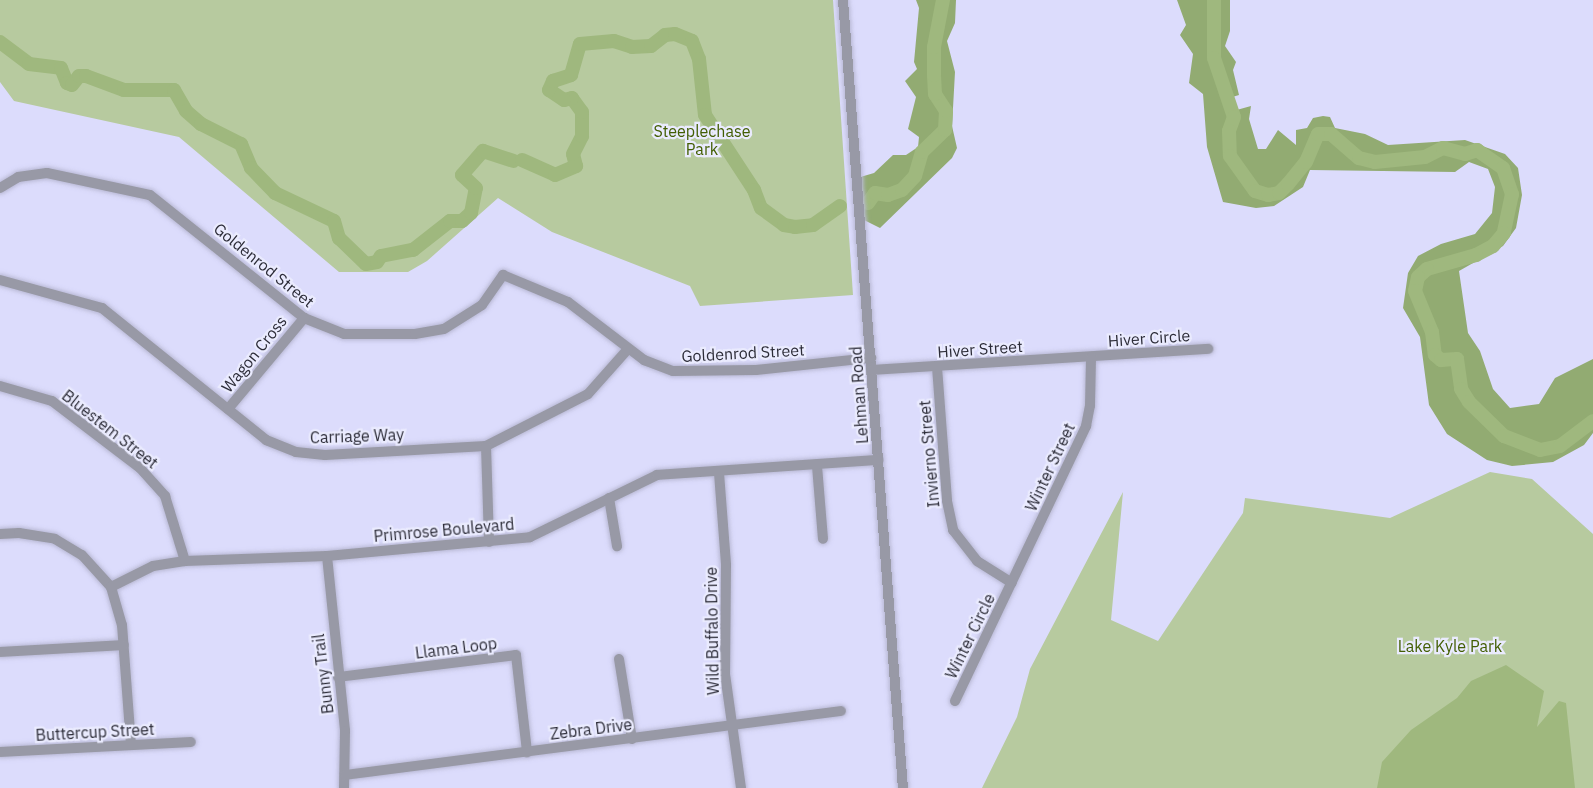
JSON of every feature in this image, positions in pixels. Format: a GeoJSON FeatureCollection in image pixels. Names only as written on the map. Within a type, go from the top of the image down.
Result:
{"type":"FeatureCollection","features":[{"type":"Feature","properties":{"kind":"street","name":"Lehman Road"},"geometry":{"type":"LineString","coordinates":[[843,0],[903,788]]}},
{"type":"Feature","properties":{"kind":"street","name":"Goldenrod Street"},"geometry":{"type":"LineString","coordinates":[[0,188],[18,177],[46,173],[150,195],[304,318],[344,334],[415,334],[444,329],[482,305],[503,275],[568,302],[628,349],[659,367],[691,374],[871,358]]}},
{"type":"Feature","properties":{"kind":"street","name":"Carriage Way"},"geometry":{"type":"LineString","coordinates":[[0,279],[102,308],[266,440],[296,452],[326,455],[486,446],[588,394],[628,349]]}},
{"type":"Feature","properties":{"kind":"street","name":"Wagon Cross"},"geometry":{"type":"LineString","coordinates":[[228,410],[304,318]]}},
{"type":"Feature","properties":{"kind":"street","name":"Hiver Circle"},"geometry":{"type":"LineString","coordinates":[[1091,357],[1208,349]]}},
{"type":"Feature","properties":{"kind":"street","name":"Hiver Street"},"geometry":{"type":"LineString","coordinates":[[872,370],[1091,357]]}},
{"type":"Feature","properties":{"kind":"street","name":"Winter Street"},"geometry":{"type":"LineString","coordinates":[[1012,584],[1086,426],[1090,406],[1091,357]]}},
{"type":"Feature","properties":{"kind":"street","name":"Invierno Street"},"geometry":{"type":"LineString","coordinates":[[937,367],[946,501],[954,530],[985,568],[1012,584]]}},
{"type":"Feature","properties":{"kind":"street","name":"Bluestem Street"},"geometry":{"type":"LineString","coordinates":[[0,386],[52,400],[140,468],[165,496],[186,561]]}},
{"type":"Feature","properties":{"kind":"street"},"geometry":{"type":"LineString","coordinates":[[486,446],[489,542]]}},
{"type":"Feature","properties":{"kind":"street","name":"Primrose Boulevard"},"geometry":{"type":"LineString","coordinates":[[111,587],[153,566],[186,561],[327,555],[530,537],[657,475],[817,466],[878,460]]}},
{"type":"Feature","properties":{"kind":"street"},"geometry":{"type":"LineString","coordinates":[[817,466],[823,539]]}},
{"type":"Feature","properties":{"kind":"street","name":"Wild Buffalo Drive"},"geometry":{"type":"LineString","coordinates":[[719,472],[726,565],[725,674],[741,788]]}},
{"type":"Feature","properties":{"kind":"street"},"geometry":{"type":"LineString","coordinates":[[609,498],[617,546]]}},
{"type":"Feature","properties":{"kind":"street"},"geometry":{"type":"LineString","coordinates":[[0,534],[55,539],[82,555],[111,587],[120,612],[131,744]]}},
{"type":"Feature","properties":{"kind":"street","name":"Bunny Trail"},"geometry":{"type":"LineString","coordinates":[[327,555],[345,731],[344,788]]}},
{"type":"Feature","properties":{"kind":"street","name":"Winter Circle"},"geometry":{"type":"LineString","coordinates":[[955,701],[1012,584]]}},
{"type":"Feature","properties":{"kind":"street"},"geometry":{"type":"LineString","coordinates":[[0,652],[124,645]]}},
{"type":"Feature","properties":{"kind":"street","name":"Llama Loop"},"geometry":{"type":"LineString","coordinates":[[339,677],[516,656],[527,752]]}},
{"type":"Feature","properties":{"kind":"street"},"geometry":{"type":"LineString","coordinates":[[620,659],[632,739]]}},
{"type":"Feature","properties":{"kind":"street","name":"Zebra Drive"},"geometry":{"type":"LineString","coordinates":[[345,775],[841,711]]}},
{"type":"Feature","properties":{"kind":"street","name":"Buttercup Street"},"geometry":{"type":"LineString","coordinates":[[0,752],[191,742]]}},
{"type":"Feature","properties":{"kind":"green space","name":"Steeplechase Park"},"geometry":{"type":"Polygon","coordinates":[[[0,0],[833,0],[853,295],[700,306],[690,286],[552,232],[498,198],[427,261],[408,272],[339,272],[179,137],[14,101],[0,82],[0,0]]]}},
{"type":"Feature","properties":{"kind":"green space","name":"Lake Kyle Park"},"geometry":{"type":"Polygon","coordinates":[[[1490,472],[1532,479],[1593,534],[1593,788],[982,788],[1017,717],[1030,669],[1123,492],[1111,620],[1158,641],[1243,513],[1245,498],[1390,518],[1490,472]]]}},
{"type":"Feature","properties":{"kind":"shaded area"},"geometry":{"type":"Polygon","coordinates":[[[916,0],[956,0],[955,23],[947,41],[955,72],[952,126],[957,148],[952,158],[880,228],[860,218],[857,178],[874,173],[893,155],[906,155],[918,147],[919,137],[908,129],[916,97],[905,81],[917,69],[914,62],[919,8],[916,0]]]}},
{"type":"Feature","properties":{"kind":"shaded area"},"geometry":{"type":"Polygon","coordinates":[[[1177,0],[1230,0],[1230,31],[1225,46],[1236,62],[1233,70],[1239,95],[1229,98],[1233,111],[1251,106],[1249,119],[1258,149],[1266,149],[1278,130],[1296,145],[1296,130],[1307,128],[1313,118],[1323,116],[1330,117],[1335,128],[1365,134],[1388,145],[1465,140],[1505,154],[1518,168],[1522,195],[1516,228],[1503,246],[1459,271],[1468,333],[1480,351],[1493,389],[1510,408],[1539,404],[1555,378],[1593,359],[1593,433],[1584,445],[1553,462],[1512,466],[1487,460],[1447,434],[1429,405],[1420,337],[1403,308],[1408,273],[1418,256],[1441,244],[1475,234],[1492,213],[1495,187],[1488,169],[1469,162],[1455,172],[1310,170],[1303,187],[1274,206],[1256,208],[1223,202],[1207,147],[1203,94],[1189,83],[1193,54],[1180,35],[1186,25],[1177,0]]]}},
{"type":"Feature","properties":{"kind":"shaded area"},"geometry":{"type":"Polygon","coordinates":[[[1506,665],[1544,691],[1537,727],[1559,701],[1566,703],[1575,788],[1377,788],[1382,762],[1411,730],[1457,698],[1471,681],[1506,665]]]}},
{"type":"Feature","properties":{"kind":"waterway"},"geometry":{"type":"LineString","coordinates":[[868,203],[875,193],[888,195],[902,190],[915,176],[922,152],[945,130],[946,111],[935,94],[934,75],[934,47],[943,0]]}},
{"type":"Feature","properties":{"kind":"waterway"},"geometry":{"type":"LineString","coordinates":[[1214,0],[1214,58],[1234,117],[1229,131],[1230,156],[1255,191],[1268,195],[1279,193],[1306,162],[1318,134],[1331,134],[1359,158],[1375,162],[1425,157],[1443,148],[1465,154],[1477,150],[1503,168],[1512,194],[1504,233],[1493,246],[1476,255],[1427,269],[1418,277],[1415,291],[1432,332],[1435,355],[1441,360],[1457,359],[1461,389],[1469,402],[1504,436],[1540,450],[1560,446],[1593,421]]}},
{"type":"Feature","properties":{"kind":"waterway"},"geometry":{"type":"LineString","coordinates":[[522,160],[555,175],[576,166],[573,154],[582,136],[582,112],[572,98],[564,100],[549,90],[553,81],[571,75],[580,44],[614,41],[632,47],[651,46],[665,35],[675,34],[692,41],[699,59],[705,115],[754,190],[761,208],[784,225],[795,227],[813,225],[840,206]]}},
{"type":"Feature","properties":{"kind":"waterway"},"geometry":{"type":"LineString","coordinates":[[0,42],[29,64],[61,68],[67,83],[72,85],[79,76],[86,76],[124,90],[174,90],[186,111],[201,124],[241,144],[251,168],[275,193],[334,221],[339,238],[366,264],[377,262],[381,256],[413,250],[450,221],[462,221],[471,213],[476,188],[462,175],[483,151],[513,161]]}}]}
